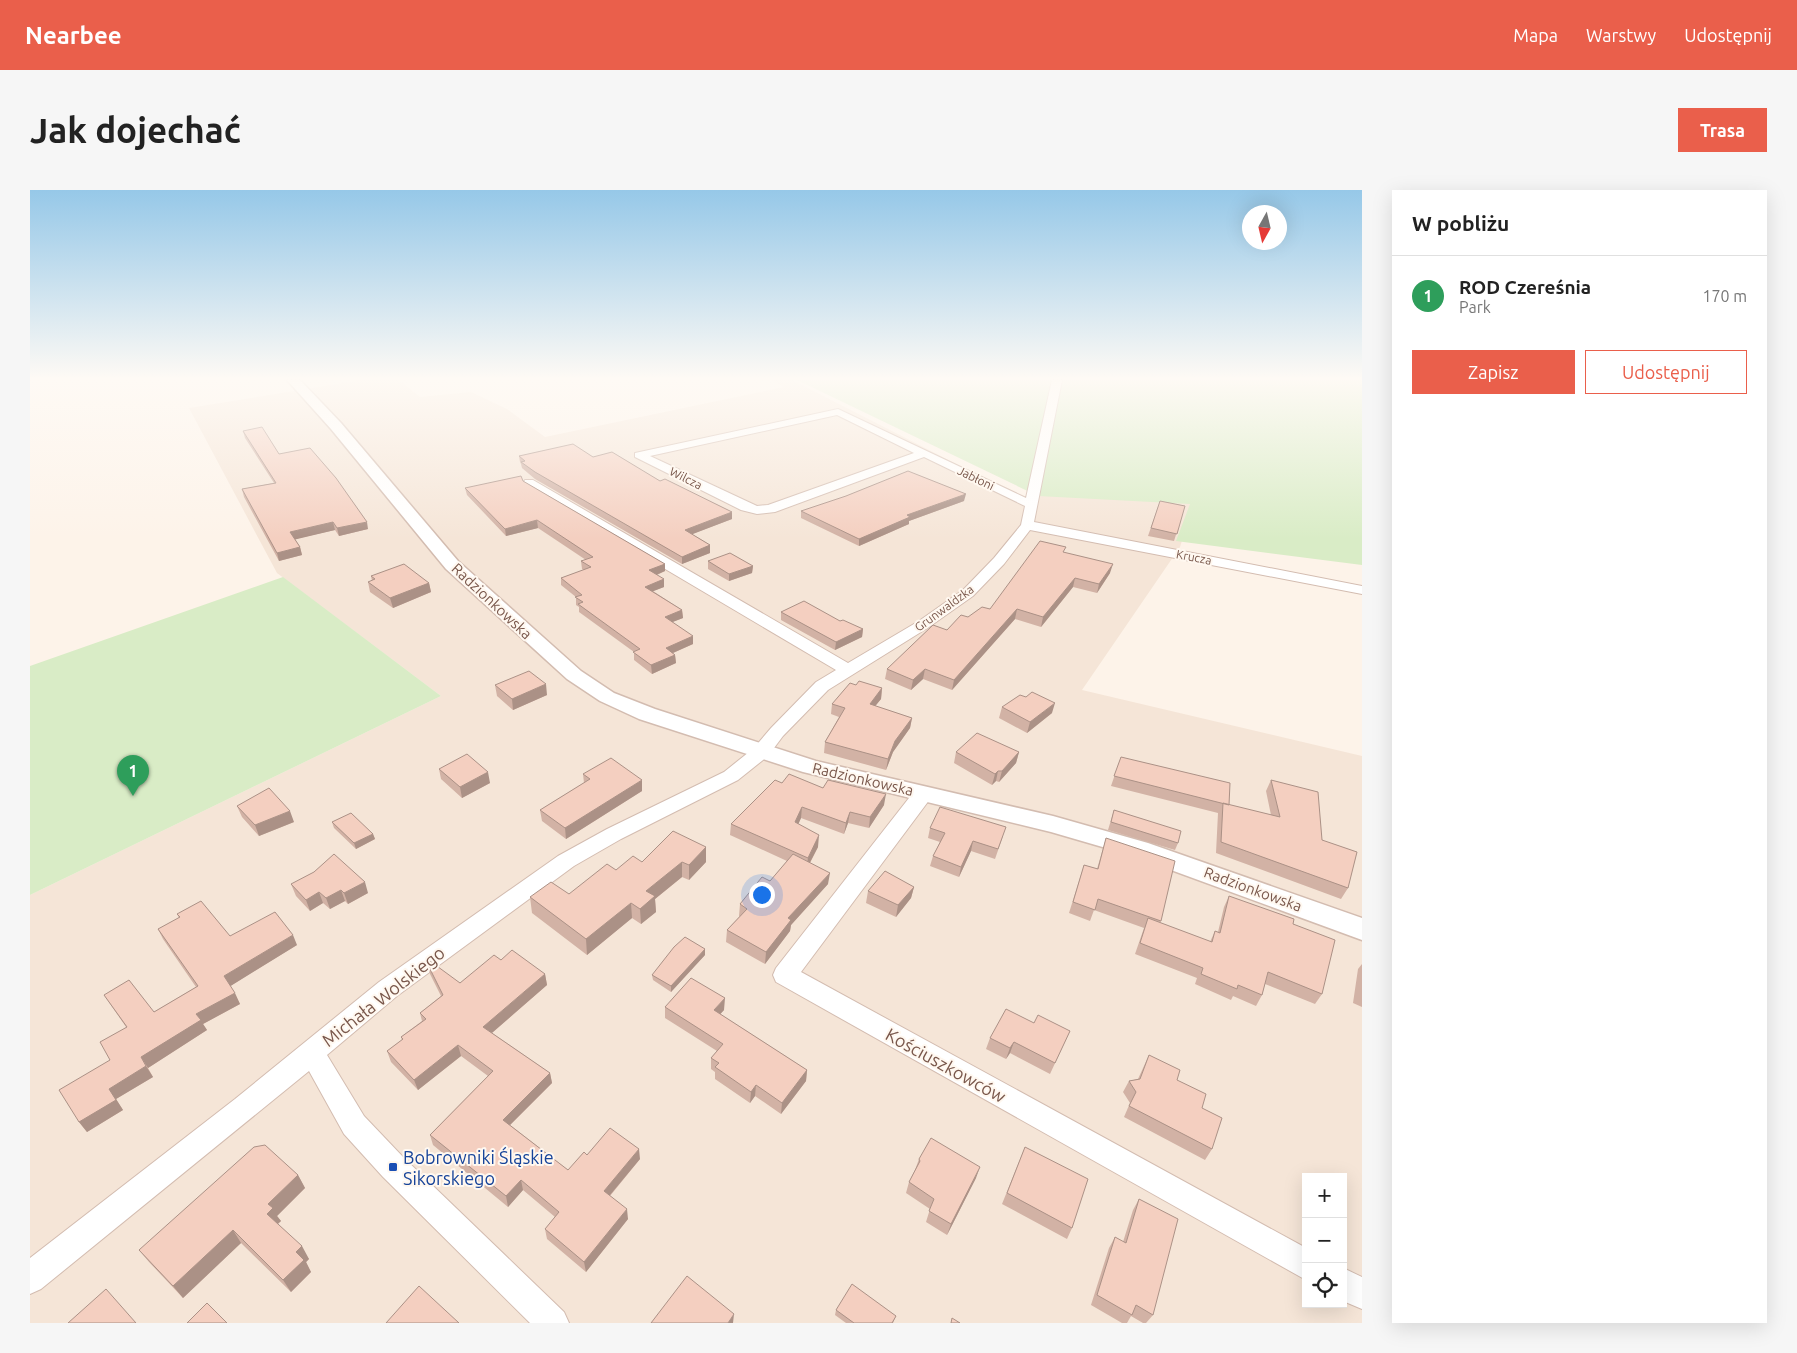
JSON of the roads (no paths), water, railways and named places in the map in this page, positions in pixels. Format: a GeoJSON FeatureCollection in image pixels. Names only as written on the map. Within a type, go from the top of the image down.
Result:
{"type":"FeatureCollection","features":[{"type":"Feature","properties":{"kind":"street","name":"Radzionkowska"},"geometry":{"type":"LineString","coordinates":[[342,433],[420,529],[474,586],[590,687],[607,697],[647,714],[761,752],[835,774],[1052,824],[1139,849],[1362,929]]}},
{"type":"Feature","properties":{"kind":"street","name":"Wilcza"},"geometry":{"type":"LineString","coordinates":[[739,433],[639,454],[745,508],[757,510],[770,509],[925,453]]}},
{"type":"Feature","properties":{"kind":"street","name":"Jabłoni"},"geometry":{"type":"LineString","coordinates":[[882,433],[1032,505]]}},
{"type":"Feature","properties":{"kind":"street","name":"Grunwaldzka"},"geometry":{"type":"LineString","coordinates":[[761,752],[804,702],[822,686],[924,624],[968,593],[999,562],[1026,525],[1032,505],[1046,433]]}},
{"type":"Feature","properties":{"kind":"street"},"geometry":{"type":"LineString","coordinates":[[529,483],[847,670]]}},
{"type":"Feature","properties":{"kind":"street","name":"Krucza"},"geometry":{"type":"LineString","coordinates":[[1026,525],[1362,590]]}},
{"type":"Feature","properties":{"kind":"street","name":"Michała Wolskiego"},"geometry":{"type":"LineString","coordinates":[[30,1278],[312,1053],[388,989],[519,893],[566,861],[614,834],[731,776],[761,752]]}},
{"type":"Feature","properties":{"kind":"street","name":"Kościuszkowców"},"geometry":{"type":"LineString","coordinates":[[923,794],[785,975],[1302,1263]]}},
{"type":"Feature","properties":{"kind":"street"},"geometry":{"type":"LineString","coordinates":[[312,1053],[354,1125],[393,1168],[553,1323]]}},
{"type":"Feature","properties":{"kind":"street"},"geometry":{"type":"LineString","coordinates":[[1347,1286],[1362,1293]]}},
{"type":"Feature","properties":{"kind":"place","name":"ROD Czereśnia"},"geometry":{"type":"Point","coordinates":[133,796]}},
{"type":"Feature","properties":{"kind":"place","name":"Bobrowniki Śląskie Sikorskiego"},"geometry":{"type":"Point","coordinates":[393,1167]}}]}
